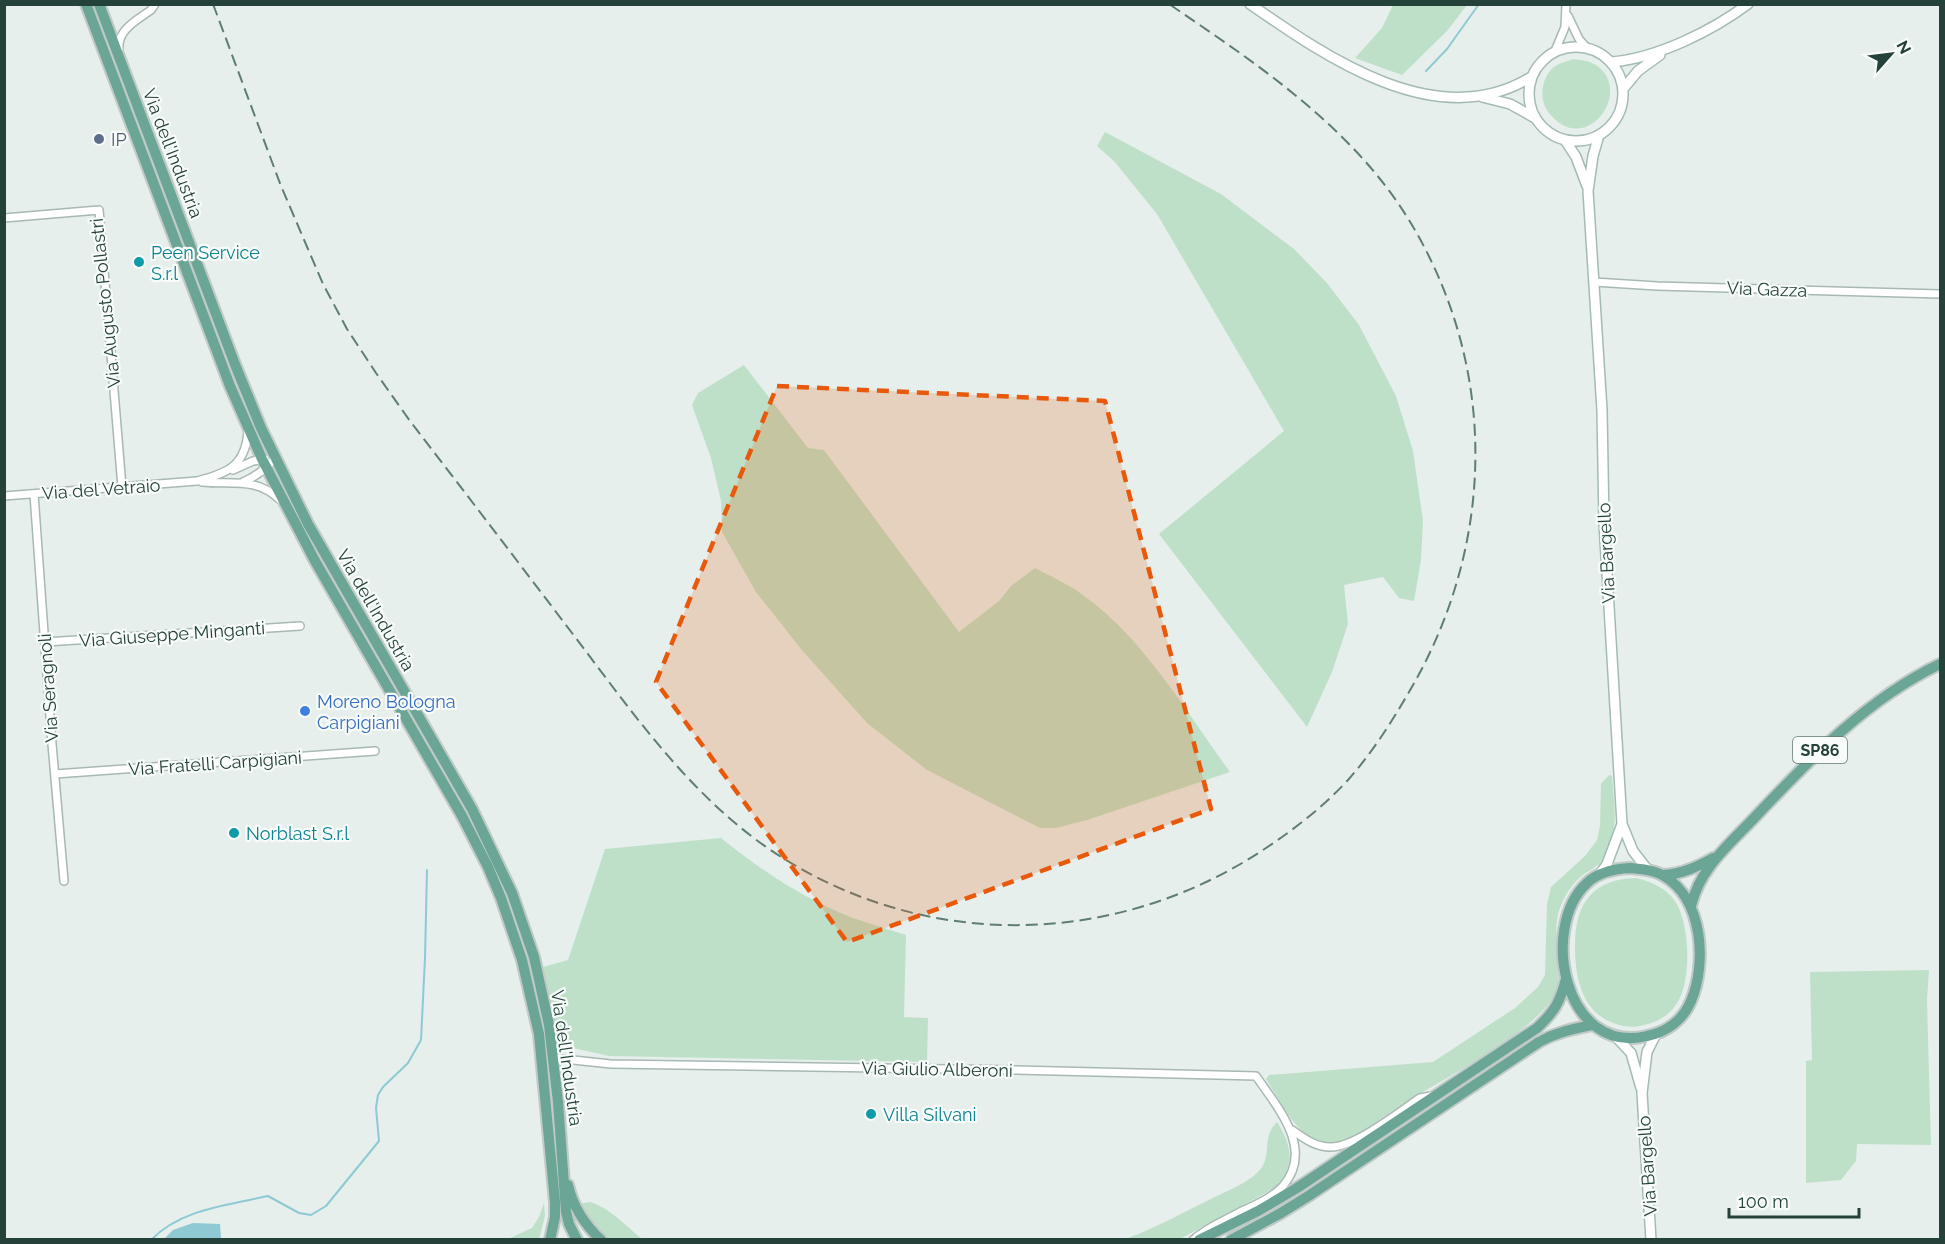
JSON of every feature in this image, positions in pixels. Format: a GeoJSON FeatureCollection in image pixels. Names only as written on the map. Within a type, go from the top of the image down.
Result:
{"type":"FeatureCollection","features":[{"type":"Feature","properties":{"kind":"main road","name":"Via dell'Industria"},"geometry":{"type":"LineString","coordinates":[[86,4],[248,428],[264,464],[283,503],[462,816],[488,867],[512,925],[531,993],[543,1064],[555,1202],[555,1217],[550,1239]]}},
{"type":"Feature","properties":{"kind":"main road","name":"Via dell'Industria"},"geometry":{"type":"LineString","coordinates":[[99,4],[236,367],[275,458],[308,524],[472,809],[500,864],[519,912],[534,957],[548,1016],[565,1173],[566,1212],[577,1239]]}},
{"type":"Feature","properties":{"kind":"main road"},"geometry":{"type":"LineString","coordinates":[[1250,4],[1345,66],[1391,85],[1435,96],[1480,96],[1502,92],[1531,77]]}},
{"type":"Feature","properties":{"kind":"main road"},"geometry":{"type":"LineString","coordinates":[[1612,62],[1631,60],[1669,48],[1734,15],[1748,4]]}},
{"type":"Feature","properties":{"kind":"main road"},"geometry":{"type":"LineString","coordinates":[[1480,96],[1510,104],[1535,118],[1548,132],[1565,140],[1582,141],[1599,135],[1610,127],[1618,116],[1623,103],[1620,75],[1612,62],[1600,52],[1586,47],[1570,46],[1555,51],[1540,62],[1531,77],[1528,98],[1535,118]]}},
{"type":"Feature","properties":{"kind":"main road"},"geometry":{"type":"LineString","coordinates":[[1623,89],[1638,71],[1669,48]]}},
{"type":"Feature","properties":{"kind":"main road"},"geometry":{"type":"LineString","coordinates":[[1588,191],[1591,163],[1599,135]]}},
{"type":"Feature","properties":{"kind":"main road"},"geometry":{"type":"LineString","coordinates":[[1565,140],[1576,157],[1588,191]]}},
{"type":"Feature","properties":{"kind":"main road","name":"Via Bargello"},"geometry":{"type":"LineString","coordinates":[[1588,191],[1602,410],[1604,523],[1623,824],[1633,851],[1647,869]]}},
{"type":"Feature","properties":{"kind":"main road","name":"SP86"},"geometry":{"type":"LineString","coordinates":[[1691,906],[1697,884],[1716,856],[1817,752],[1871,706],[1897,688],[1941,664]]}},
{"type":"Feature","properties":{"kind":"main road","name":"Via Bargello"},"geometry":{"type":"LineString","coordinates":[[1600,874],[1607,864],[1623,824]]}},
{"type":"Feature","properties":{"kind":"main road","name":"SP86"},"geometry":{"type":"LineString","coordinates":[[1663,875],[1686,871],[1716,856]]}},
{"type":"Feature","properties":{"kind":"main road"},"geometry":{"type":"LineString","coordinates":[[1615,869],[1647,869],[1663,875],[1684,894],[1691,906],[1699,954],[1695,992],[1688,1008],[1668,1029],[1656,1034],[1630,1038],[1615,1036],[1600,1031],[1592,1025],[1574,1001],[1566,978],[1564,958],[1566,919],[1575,896],[1587,882],[1615,869]]}},
{"type":"Feature","properties":{"kind":"main road"},"geometry":{"type":"LineString","coordinates":[[1199,1239],[1258,1211],[1297,1188],[1542,1023],[1556,1009],[1566,978]]}},
{"type":"Feature","properties":{"kind":"main road"},"geometry":{"type":"LineString","coordinates":[[1231,1239],[1310,1195],[1539,1042],[1570,1028],[1592,1025]]}},
{"type":"Feature","properties":{"kind":"main road","name":"Via Bargello"},"geometry":{"type":"LineString","coordinates":[[1651,1239],[1642,1093],[1647,1052],[1656,1034]]}},
{"type":"Feature","properties":{"kind":"main road","name":"Via Bargello"},"geometry":{"type":"LineString","coordinates":[[1615,1036],[1631,1053],[1642,1093]]}},
{"type":"Feature","properties":{"kind":"main road"},"geometry":{"type":"LineString","coordinates":[[565,1173],[576,1207],[590,1230],[601,1239]]}},
{"type":"Feature","properties":{"kind":"street"},"geometry":{"type":"LineString","coordinates":[[120,58],[118,44],[123,32],[152,10],[154,4]]}},
{"type":"Feature","properties":{"kind":"street"},"geometry":{"type":"LineString","coordinates":[[1555,51],[1562,37],[1567,14],[1566,4]]}},
{"type":"Feature","properties":{"kind":"street"},"geometry":{"type":"LineString","coordinates":[[1567,14],[1579,39],[1586,47]]}},
{"type":"Feature","properties":{"kind":"street","name":"Via Augusto Pollastri"},"geometry":{"type":"LineString","coordinates":[[4,218],[99,210],[122,487]]}},
{"type":"Feature","properties":{"kind":"street","name":"Via Gazza"},"geometry":{"type":"LineString","coordinates":[[1594,282],[1941,294]]}},
{"type":"Feature","properties":{"kind":"street"},"geometry":{"type":"LineString","coordinates":[[225,473],[240,460],[245,450],[248,428]]}},
{"type":"Feature","properties":{"kind":"street"},"geometry":{"type":"LineString","coordinates":[[241,483],[254,478],[264,464],[275,458]]}},
{"type":"Feature","properties":{"kind":"street","name":"Via del Vetraio"},"geometry":{"type":"LineString","coordinates":[[197,481],[264,464]]}},
{"type":"Feature","properties":{"kind":"street","name":"Via del Vetraio"},"geometry":{"type":"LineString","coordinates":[[4,496],[197,481],[241,483],[265,488],[283,503]]}},
{"type":"Feature","properties":{"kind":"street","name":"Via Seragnoli"},"geometry":{"type":"LineString","coordinates":[[34,494],[64,881]]}},
{"type":"Feature","properties":{"kind":"street","name":"Via Giuseppe Minganti"},"geometry":{"type":"LineString","coordinates":[[45,642],[300,626]]}},
{"type":"Feature","properties":{"kind":"street","name":"Via Fratelli Carpigiani"},"geometry":{"type":"LineString","coordinates":[[55,774],[375,751]]}},
{"type":"Feature","properties":{"kind":"street","name":"Via Giulio Alberoni"},"geometry":{"type":"LineString","coordinates":[[554,1058],[622,1064],[1256,1076],[1292,1130]]}},
{"type":"Feature","properties":{"kind":"street"},"geometry":{"type":"LineString","coordinates":[[1292,1130],[1311,1143],[1331,1148],[1341,1146],[1354,1142],[1420,1098],[1437,1095]]}},
{"type":"Feature","properties":{"kind":"street"},"geometry":{"type":"LineString","coordinates":[[1193,1239],[1203,1230],[1255,1204],[1283,1186],[1292,1173],[1295,1161],[1296,1150],[1292,1130]]}},
{"type":"Feature","properties":{"kind":"highlighted area"},"geometry":{"type":"Polygon","coordinates":[[[777,386],[1105,401],[1211,809],[847,942],[656,682],[777,386]]]}},
{"type":"Feature","properties":{"kind":"green space"},"geometry":{"type":"Polygon","coordinates":[[[1393,4],[1467,5],[1447,31],[1402,75],[1355,58],[1382,28],[1393,4]]]}},
{"type":"Feature","properties":{"kind":"green space"},"geometry":{"type":"Polygon","coordinates":[[[1574,59],[1596,65],[1607,76],[1610,90],[1608,104],[1601,116],[1590,125],[1577,129],[1563,125],[1549,113],[1542,94],[1547,74],[1559,64],[1574,59]]]}},
{"type":"Feature","properties":{"kind":"green space"},"geometry":{"type":"Polygon","coordinates":[[[1105,132],[1221,194],[1294,249],[1327,283],[1359,325],[1396,396],[1413,451],[1423,521],[1421,560],[1414,601],[1399,598],[1383,577],[1344,585],[1348,624],[1332,672],[1307,727],[1159,534],[1284,431],[1157,214],[1114,161],[1097,146],[1105,132]]]}},
{"type":"Feature","properties":{"kind":"green space"},"geometry":{"type":"Polygon","coordinates":[[[744,365],[808,448],[824,450],[959,632],[999,601],[1011,586],[1035,568],[1055,578],[1087,598],[1128,635],[1164,679],[1230,772],[1087,820],[1056,828],[1040,828],[927,770],[867,723],[801,649],[756,592],[722,532],[721,501],[711,458],[692,405],[698,393],[744,365]]]}},
{"type":"Feature","properties":{"kind":"green space"},"geometry":{"type":"Polygon","coordinates":[[[1609,775],[1612,776],[1615,810],[1611,845],[1599,864],[1577,880],[1562,903],[1557,926],[1558,983],[1547,1006],[1516,1034],[1496,1048],[1404,1103],[1353,1138],[1337,1143],[1323,1142],[1310,1137],[1300,1129],[1290,1118],[1266,1079],[1269,1075],[1433,1062],[1515,1008],[1538,987],[1545,975],[1547,904],[1551,887],[1585,856],[1597,840],[1600,826],[1601,784],[1609,775]]]}},
{"type":"Feature","properties":{"kind":"green space"},"geometry":{"type":"Polygon","coordinates":[[[721,838],[768,873],[817,902],[853,918],[906,935],[904,1017],[928,1018],[927,1062],[609,1056],[560,1045],[543,967],[568,960],[605,849],[721,838]]]}},
{"type":"Feature","properties":{"kind":"green space"},"geometry":{"type":"Polygon","coordinates":[[[1636,878],[1658,886],[1675,901],[1684,923],[1687,967],[1682,993],[1671,1011],[1654,1022],[1628,1027],[1602,1017],[1587,1001],[1576,969],[1575,946],[1578,918],[1589,897],[1608,883],[1636,878]]]}},
{"type":"Feature","properties":{"kind":"green space"},"geometry":{"type":"Polygon","coordinates":[[[1929,970],[1927,1000],[1931,1145],[1857,1144],[1856,1161],[1841,1180],[1806,1183],[1806,1061],[1812,1060],[1810,972],[1929,970]]]}},
{"type":"Feature","properties":{"kind":"green space"},"geometry":{"type":"Polygon","coordinates":[[[1277,1122],[1286,1140],[1290,1157],[1286,1173],[1273,1189],[1180,1239],[1123,1240],[1170,1220],[1254,1176],[1263,1166],[1269,1134],[1277,1122]]]}},
{"type":"Feature","properties":{"kind":"green space"},"geometry":{"type":"Polygon","coordinates":[[[590,1202],[611,1213],[642,1239],[605,1239],[588,1222],[579,1204],[590,1202]]]}},
{"type":"Feature","properties":{"kind":"green space"},"geometry":{"type":"Polygon","coordinates":[[[544,1203],[545,1216],[539,1239],[508,1239],[532,1228],[544,1203]]]}},
{"type":"Feature","properties":{"kind":"water"},"geometry":{"type":"Polygon","coordinates":[[[193,1223],[220,1224],[221,1239],[164,1239],[173,1230],[193,1223]]]}},
{"type":"Feature","properties":{"kind":"waterway"},"geometry":{"type":"LineString","coordinates":[[1426,71],[1447,49],[1479,4]]}},
{"type":"Feature","properties":{"kind":"waterway"},"geometry":{"type":"LineString","coordinates":[[151,1240],[176,1221],[191,1215],[268,1196],[299,1213],[311,1215],[326,1206],[379,1141],[376,1108],[378,1095],[383,1087],[408,1063],[421,1040],[427,870]]}},
{"type":"Feature","properties":{"kind":"railway"},"geometry":{"type":"LineString","coordinates":[[213,4],[281,186],[323,284],[347,329],[410,421],[620,697],[671,759],[727,816],[758,841],[791,863],[848,892],[908,912],[969,923],[1031,925],[1092,918],[1152,903],[1211,880],[1266,848],[1329,799],[1357,770],[1381,738],[1409,692],[1437,636],[1458,578],[1471,519],[1475,459],[1472,399],[1460,339],[1440,281],[1412,225],[1389,190],[1334,129],[1271,76],[1169,4]]}},
{"type":"Feature","properties":{"kind":"place","name":"IP"},"geometry":{"type":"Point","coordinates":[99,139]}},
{"type":"Feature","properties":{"kind":"place","name":"Peen Service S.r.l"},"geometry":{"type":"Point","coordinates":[139,262]}},
{"type":"Feature","properties":{"kind":"place","name":"Moreno Bologna Carpigiani"},"geometry":{"type":"Point","coordinates":[305,711]}},
{"type":"Feature","properties":{"kind":"place","name":"Norblast S.r.l"},"geometry":{"type":"Point","coordinates":[234,833]}},
{"type":"Feature","properties":{"kind":"place","name":"Villa Silvani"},"geometry":{"type":"Point","coordinates":[871,1114]}}]}
